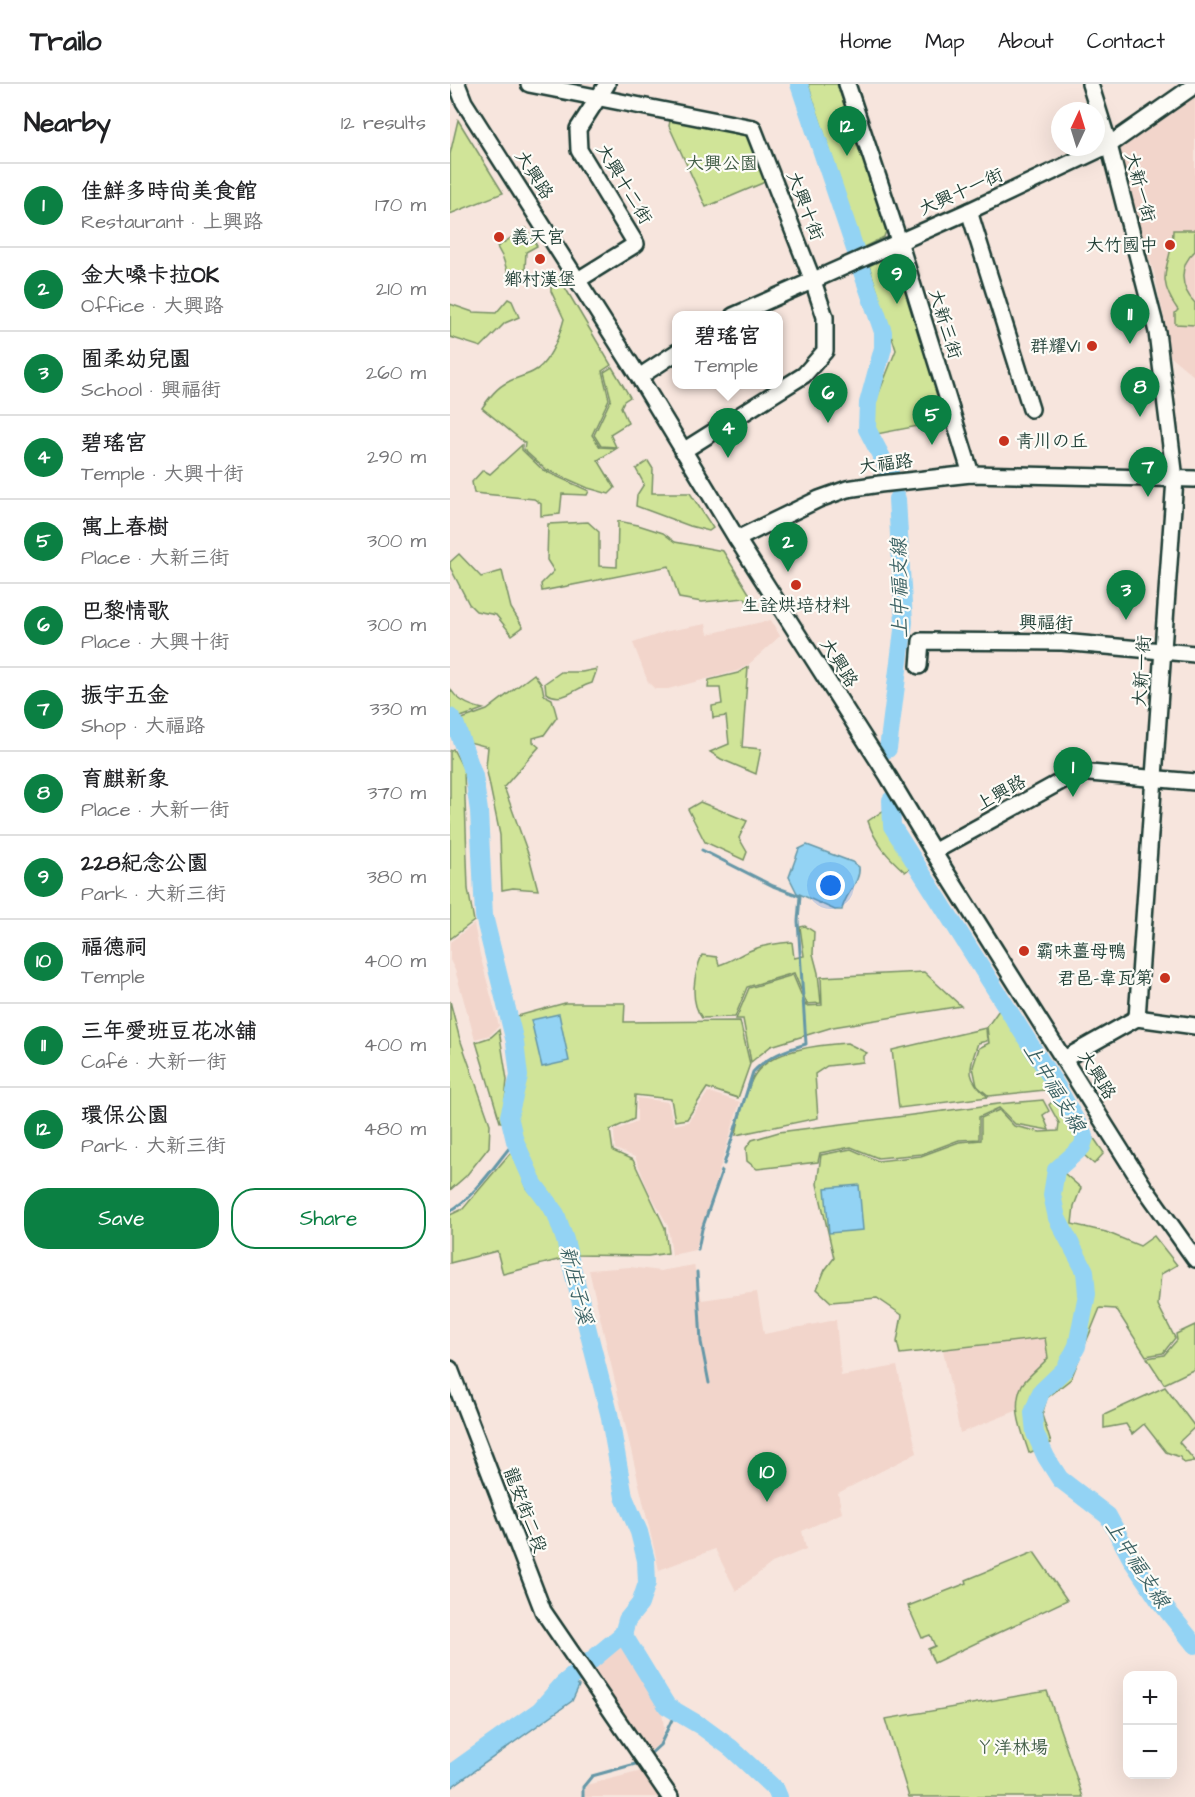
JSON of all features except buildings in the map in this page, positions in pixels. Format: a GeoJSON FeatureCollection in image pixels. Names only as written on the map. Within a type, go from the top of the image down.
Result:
{"type":"FeatureCollection","features":[{"type":"Feature","properties":{"kind":"street","name":"大興路"},"geometry":{"type":"LineString","coordinates":[[457,84],[464,102],[639,377],[737,539],[888,776],[933,852],[1144,1188],[1195,1259]]}},
{"type":"Feature","properties":{"kind":"street","name":"大興十街"},"geometry":{"type":"LineString","coordinates":[[529,84],[753,128],[825,316],[825,351],[804,375],[783,388]]}},
{"type":"Feature","properties":{"kind":"street","name":"大興十二街"},"geometry":{"type":"LineString","coordinates":[[578,280],[636,244],[579,150],[579,129],[607,84]]}},
{"type":"Feature","properties":{"kind":"street","name":"大新三街"},"geometry":{"type":"LineString","coordinates":[[847,84],[899,241],[971,474]]}},
{"type":"Feature","properties":{"kind":"street","name":"大新一街"},"geometry":{"type":"LineString","coordinates":[[1090,84],[1109,145],[1157,332],[1175,479],[1137,1018]]}},
{"type":"Feature","properties":{"kind":"street","name":"大興十一街"},"geometry":{"type":"LineString","coordinates":[[742,311],[969,211],[1109,145],[1195,85]]}},
{"type":"Feature","properties":{"kind":"street"},"geometry":{"type":"LineString","coordinates":[[969,211],[1031,409]]}},
{"type":"Feature","properties":{"kind":"street"},"geometry":{"type":"LineString","coordinates":[[639,377],[672,355]]}},
{"type":"Feature","properties":{"kind":"street","name":"大興十街"},"geometry":{"type":"LineString","coordinates":[[683,451],[782,389]]}},
{"type":"Feature","properties":{"kind":"street","name":"大福路"},"geometry":{"type":"LineString","coordinates":[[737,539],[819,499],[847,489],[971,474],[1195,479]]}},
{"type":"Feature","properties":{"kind":"street","name":"興福街"},"geometry":{"type":"LineString","coordinates":[[919,666],[921,641],[1062,642],[1195,654]]}},
{"type":"Feature","properties":{"kind":"street","name":"上興路"},"geometry":{"type":"LineString","coordinates":[[933,852],[1078,772],[1195,782]]}},
{"type":"Feature","properties":{"kind":"street"},"geometry":{"type":"LineString","coordinates":[[1064,1059],[1137,1018],[1195,1026]]}},
{"type":"Feature","properties":{"kind":"street","name":"龍安街二段"},"geometry":{"type":"LineString","coordinates":[[450,1369],[543,1611],[670,1797]]}},
{"type":"Feature","properties":{"kind":"shaded area","name":"大竹國中"},"geometry":{"type":"Polygon","coordinates":[[[1195,89],[1195,377],[1170,356],[1154,273],[1136,216],[1118,143],[1195,89]]]}},
{"type":"Feature","properties":{"kind":"shaded area"},"geometry":{"type":"Polygon","coordinates":[[[771,620],[780,636],[748,665],[737,671],[668,689],[655,689],[648,682],[633,643],[668,631],[706,624],[708,634],[771,620]]]}},
{"type":"Feature","properties":{"kind":"shaded area"},"geometry":{"type":"Polygon","coordinates":[[[474,924],[499,1026],[490,1035],[475,1039],[450,960],[450,942],[474,924]]]}},
{"type":"Feature","properties":{"kind":"shaded area"},"geometry":{"type":"Polygon","coordinates":[[[708,1092],[740,1102],[695,1250],[672,1255],[668,1226],[648,1189],[635,1157],[615,1149],[614,1131],[637,1121],[637,1098],[668,1102],[674,1125],[688,1122],[708,1092]]]}},
{"type":"Feature","properties":{"kind":"shaded area"},"geometry":{"type":"Polygon","coordinates":[[[694,1265],[702,1300],[757,1292],[764,1334],[836,1320],[841,1376],[897,1366],[917,1453],[838,1493],[842,1513],[802,1531],[806,1549],[772,1563],[736,1591],[715,1549],[659,1570],[589,1270],[630,1267],[660,1271],[694,1265]]]}},
{"type":"Feature","properties":{"kind":"shaded area"},"geometry":{"type":"Polygon","coordinates":[[[1045,1338],[1048,1358],[1022,1384],[1016,1411],[960,1433],[943,1350],[1045,1338]]]}},
{"type":"Feature","properties":{"kind":"shaded area"},"geometry":{"type":"Polygon","coordinates":[[[621,1645],[662,1711],[664,1728],[660,1743],[648,1753],[588,1665],[621,1645]]]}},
{"type":"Feature","properties":{"kind":"shaded area"},"geometry":{"type":"Polygon","coordinates":[[[642,1771],[660,1797],[584,1797],[586,1785],[642,1771]]]}},
{"type":"Feature","properties":{"kind":"green space"},"geometry":{"type":"Polygon","coordinates":[[[808,84],[837,84],[887,228],[884,237],[862,248],[808,84]]]}},
{"type":"Feature","properties":{"kind":"green space"},"geometry":{"type":"Polygon","coordinates":[[[458,120],[503,193],[450,214],[450,154],[458,120]]]}},
{"type":"Feature","properties":{"kind":"green space","name":"大興公園"},"geometry":{"type":"Polygon","coordinates":[[[670,121],[747,133],[765,182],[706,207],[669,126],[670,121]]]}},
{"type":"Feature","properties":{"kind":"green space"},"geometry":{"type":"Polygon","coordinates":[[[526,228],[537,246],[526,252],[525,270],[510,280],[497,247],[526,228]]]}},
{"type":"Feature","properties":{"kind":"green space"},"geometry":{"type":"Polygon","coordinates":[[[1173,230],[1195,230],[1195,251],[1186,263],[1183,277],[1186,291],[1195,303],[1195,325],[1175,324],[1175,313],[1178,310],[1166,287],[1165,278],[1173,230]]]}},
{"type":"Feature","properties":{"kind":"green space"},"geometry":{"type":"Polygon","coordinates":[[[886,250],[897,253],[949,420],[877,434],[873,422],[873,408],[896,350],[867,259],[886,250]]]}},
{"type":"Feature","properties":{"kind":"green space"},"geometry":{"type":"Polygon","coordinates":[[[560,279],[611,365],[602,371],[609,399],[592,435],[600,447],[617,448],[598,460],[615,488],[609,494],[588,488],[545,469],[524,450],[525,443],[482,408],[500,387],[534,371],[550,355],[564,319],[551,291],[551,285],[560,279]]]}},
{"type":"Feature","properties":{"kind":"green space"},"geometry":{"type":"Polygon","coordinates":[[[508,299],[512,301],[519,317],[505,323],[481,347],[450,337],[450,304],[473,312],[496,313],[508,299]]]}},
{"type":"Feature","properties":{"kind":"green space"},"geometry":{"type":"Polygon","coordinates":[[[612,367],[630,397],[621,407],[628,423],[610,434],[616,447],[601,446],[594,435],[611,399],[604,372],[612,367]]]}},
{"type":"Feature","properties":{"kind":"green space"},"geometry":{"type":"Polygon","coordinates":[[[522,445],[522,450],[543,470],[589,491],[587,495],[562,494],[560,514],[541,516],[541,504],[534,499],[474,493],[472,482],[483,470],[490,474],[522,445]]]}},
{"type":"Feature","properties":{"kind":"green space"},"geometry":{"type":"Polygon","coordinates":[[[648,461],[653,469],[652,493],[690,493],[713,528],[709,531],[690,526],[636,506],[637,495],[644,484],[636,469],[648,461]]]}},
{"type":"Feature","properties":{"kind":"green space"},"geometry":{"type":"Polygon","coordinates":[[[618,521],[663,533],[675,542],[723,551],[760,611],[751,611],[745,598],[702,602],[679,598],[669,566],[542,591],[541,584],[554,571],[547,560],[548,524],[588,522],[599,532],[599,566],[617,567],[618,521]]]}},
{"type":"Feature","properties":{"kind":"green space"},"geometry":{"type":"Polygon","coordinates":[[[459,554],[481,577],[502,571],[511,608],[523,627],[512,635],[496,615],[476,611],[469,604],[450,567],[450,562],[459,554]]]}},
{"type":"Feature","properties":{"kind":"green space"},"geometry":{"type":"Polygon","coordinates":[[[748,667],[742,747],[761,749],[756,774],[710,752],[729,744],[726,716],[713,718],[712,706],[722,704],[720,688],[708,688],[709,680],[738,673],[748,667]]]}},
{"type":"Feature","properties":{"kind":"green space"},"geometry":{"type":"Polygon","coordinates":[[[597,669],[592,683],[570,694],[559,697],[546,693],[545,683],[561,672],[597,669]]]}},
{"type":"Feature","properties":{"kind":"green space"},"geometry":{"type":"Polygon","coordinates":[[[534,674],[542,685],[544,695],[552,699],[557,717],[544,735],[533,738],[533,742],[539,747],[504,787],[529,856],[538,890],[513,888],[502,890],[500,835],[486,767],[488,747],[469,742],[462,719],[487,710],[534,674]]]}},
{"type":"Feature","properties":{"kind":"green space"},"geometry":{"type":"Polygon","coordinates":[[[450,688],[464,702],[483,709],[458,718],[450,708],[450,688]]]}},
{"type":"Feature","properties":{"kind":"green space"},"geometry":{"type":"Polygon","coordinates":[[[453,749],[464,770],[468,889],[474,921],[450,939],[450,751],[453,749]]]}},
{"type":"Feature","properties":{"kind":"green space"},"geometry":{"type":"Polygon","coordinates":[[[700,802],[747,821],[739,838],[747,852],[744,860],[705,842],[688,809],[700,802]]]}},
{"type":"Feature","properties":{"kind":"green space"},"geometry":{"type":"Polygon","coordinates":[[[887,808],[918,862],[905,872],[883,849],[868,821],[887,808]]]}},
{"type":"Feature","properties":{"kind":"green space"},"geometry":{"type":"Polygon","coordinates":[[[805,926],[814,932],[813,954],[818,973],[821,1003],[807,1004],[794,973],[747,987],[735,1017],[702,1018],[695,1004],[694,987],[702,955],[717,957],[719,965],[760,947],[792,942],[794,958],[804,956],[800,927],[805,926]]]}},
{"type":"Feature","properties":{"kind":"green space"},"geometry":{"type":"Polygon","coordinates":[[[924,972],[961,1006],[833,1027],[771,1046],[751,1062],[743,1019],[736,1019],[749,988],[793,975],[806,1006],[822,1005],[821,977],[924,972]]]}},
{"type":"Feature","properties":{"kind":"green space"},"geometry":{"type":"Polygon","coordinates":[[[450,1001],[459,1036],[490,1124],[489,1147],[466,1176],[450,1190],[450,1001]]]}},
{"type":"Feature","properties":{"kind":"green space"},"geometry":{"type":"Polygon","coordinates":[[[565,1003],[625,1003],[624,1022],[740,1021],[750,1064],[738,1098],[707,1088],[687,1119],[675,1121],[671,1099],[635,1095],[634,1119],[610,1130],[613,1151],[633,1160],[665,1228],[668,1253],[648,1256],[574,1255],[563,1211],[538,1179],[521,1138],[517,1117],[524,1073],[520,1036],[514,1017],[565,1003]]]}},
{"type":"Feature","properties":{"kind":"green space"},"geometry":{"type":"Polygon","coordinates":[[[1001,1007],[1052,1087],[1045,1090],[989,1096],[977,1086],[973,1067],[979,1048],[989,1043],[987,1027],[1001,1007]]]}},
{"type":"Feature","properties":{"kind":"green space"},"geometry":{"type":"Polygon","coordinates":[[[986,1028],[987,1041],[978,1043],[971,1073],[975,1084],[988,1097],[899,1108],[892,1050],[986,1028]]]}},
{"type":"Feature","properties":{"kind":"green space"},"geometry":{"type":"Polygon","coordinates":[[[499,1030],[507,1080],[503,1122],[500,1122],[476,1042],[491,1037],[499,1030]]]}},
{"type":"Feature","properties":{"kind":"green space"},"geometry":{"type":"Polygon","coordinates":[[[847,1043],[867,1053],[863,1056],[863,1062],[827,1066],[815,1074],[818,1118],[736,1135],[750,1085],[756,1073],[764,1065],[785,1053],[847,1043]]]}},
{"type":"Feature","properties":{"kind":"green space"},"geometry":{"type":"Polygon","coordinates":[[[1043,1100],[1049,1111],[1043,1115],[1049,1130],[1015,1124],[999,1108],[979,1117],[979,1139],[959,1140],[922,1154],[878,1158],[851,1147],[820,1153],[818,1162],[757,1169],[747,1161],[746,1148],[752,1140],[779,1132],[1043,1100]]]}},
{"type":"Feature","properties":{"kind":"green space"},"geometry":{"type":"Polygon","coordinates":[[[1068,1100],[1104,1153],[1094,1164],[1076,1148],[1056,1166],[1081,1188],[1074,1206],[1072,1224],[1106,1232],[1140,1246],[1154,1236],[1177,1265],[1161,1274],[1158,1305],[1175,1338],[1163,1353],[1146,1356],[1116,1309],[1100,1308],[1071,1379],[1047,1398],[1042,1415],[1051,1443],[1029,1453],[1021,1428],[1017,1402],[1024,1382],[1048,1358],[1045,1338],[900,1354],[897,1342],[902,1315],[877,1298],[831,1302],[817,1289],[825,1270],[834,1258],[817,1184],[821,1155],[851,1149],[878,1161],[921,1156],[959,1142],[981,1140],[981,1118],[999,1110],[1014,1126],[1040,1132],[1058,1131],[1059,1123],[1049,1105],[1053,1101],[1068,1100]]]}},
{"type":"Feature","properties":{"kind":"green space"},"geometry":{"type":"Polygon","coordinates":[[[512,1151],[527,1188],[552,1219],[562,1259],[503,1274],[497,1251],[450,1263],[450,1215],[463,1209],[512,1151]]]}},
{"type":"Feature","properties":{"kind":"green space"},"geometry":{"type":"Polygon","coordinates":[[[1195,1325],[1195,1369],[1164,1384],[1147,1358],[1164,1355],[1177,1340],[1176,1334],[1195,1325]]]}},
{"type":"Feature","properties":{"kind":"green space"},"geometry":{"type":"Polygon","coordinates":[[[1165,1387],[1195,1427],[1179,1442],[1195,1461],[1184,1463],[1180,1457],[1166,1452],[1144,1424],[1132,1434],[1126,1424],[1104,1428],[1104,1415],[1165,1387]]]}},
{"type":"Feature","properties":{"kind":"green space"},"geometry":{"type":"Polygon","coordinates":[[[1034,1552],[1067,1600],[934,1663],[928,1649],[935,1646],[930,1635],[922,1638],[908,1606],[967,1583],[966,1580],[1034,1552]]]}},
{"type":"Feature","properties":{"kind":"green space","name":"ㄚ洋林場"},"geometry":{"type":"Polygon","coordinates":[[[1047,1691],[1083,1797],[909,1797],[885,1719],[1047,1691]]]}},
{"type":"Feature","properties":{"kind":"water"},"geometry":{"type":"Polygon","coordinates":[[[807,845],[852,862],[859,867],[859,873],[842,910],[835,910],[797,893],[789,877],[799,849],[807,845]]]}},
{"type":"Feature","properties":{"kind":"water"},"geometry":{"type":"Polygon","coordinates":[[[559,1014],[569,1061],[542,1067],[531,1020],[559,1014]]]}},
{"type":"Feature","properties":{"kind":"water"},"geometry":{"type":"Polygon","coordinates":[[[859,1185],[863,1230],[829,1233],[825,1188],[859,1185]]]}},
{"type":"Feature","properties":{"kind":"water"},"geometry":{"type":"Polygon","coordinates":[[[571,1677],[579,1686],[572,1701],[450,1788],[450,1777],[542,1713],[565,1692],[571,1677]]]}},
{"type":"Feature","properties":{"kind":"waterway"},"geometry":{"type":"LineString","coordinates":[[799,84],[856,252]]}},
{"type":"Feature","properties":{"kind":"waterway"},"geometry":{"type":"LineString","coordinates":[[860,266],[883,332],[883,348],[868,403],[867,429],[890,473]]}},
{"type":"Feature","properties":{"kind":"waterway","name":"上中福支線"},"geometry":{"type":"LineString","coordinates":[[888,749],[904,622],[897,499]]}},
{"type":"Feature","properties":{"kind":"waterway","name":"新庄子溪"},"geometry":{"type":"LineString","coordinates":[[450,717],[455,723],[474,776],[479,811],[484,916],[515,1042],[519,1076],[509,1116],[515,1141],[534,1184],[556,1214],[565,1240],[609,1413],[624,1497],[639,1532],[646,1560],[647,1583],[640,1604],[627,1620],[623,1634],[667,1706],[701,1726],[731,1748],[776,1790],[779,1797]]}},
{"type":"Feature","properties":{"kind":"waterway","name":"上中福支線"},"geometry":{"type":"LineString","coordinates":[[891,800],[892,826],[1057,1087],[1085,1137],[1082,1147],[1056,1170],[1052,1195],[1057,1218],[1085,1271],[1087,1294],[1077,1346],[1065,1369],[1041,1392],[1033,1413],[1035,1433],[1060,1479],[1108,1516],[1133,1562],[1158,1599],[1195,1645]]}},
{"type":"Feature","properties":{"kind":"waterway"},"geometry":{"type":"LineString","coordinates":[[702,850],[773,886],[800,896],[798,921],[806,1044],[784,1051],[753,1072],[724,1164]]}},
{"type":"Feature","properties":{"kind":"waterway"},"geometry":{"type":"LineString","coordinates":[[450,1211],[468,1198],[515,1141]]}},
{"type":"Feature","properties":{"kind":"waterway"},"geometry":{"type":"LineString","coordinates":[[698,1249],[702,1229],[722,1171]]}},
{"type":"Feature","properties":{"kind":"waterway"},"geometry":{"type":"LineString","coordinates":[[697,1272],[701,1342],[709,1383]]}},
{"type":"Feature","properties":{"kind":"waterway"},"geometry":{"type":"LineString","coordinates":[[450,1774],[540,1710],[563,1684],[623,1634]]}},
{"type":"Feature","properties":{"kind":"waterway"},"geometry":{"type":"LineString","coordinates":[[647,1757],[660,1745],[676,1711]]}},
{"type":"Feature","properties":{"kind":"waterway"},"geometry":{"type":"LineString","coordinates":[[583,1797],[583,1787],[592,1776],[639,1763]]}},
{"type":"Feature","properties":{"kind":"place","name":"環保公園"},"geometry":{"type":"Point","coordinates":[847,156]}},
{"type":"Feature","properties":{"kind":"place","name":"義天宮"},"geometry":{"type":"Point","coordinates":[499,237]}},
{"type":"Feature","properties":{"kind":"place","name":"大竹國中"},"geometry":{"type":"Point","coordinates":[1170,245]}},
{"type":"Feature","properties":{"kind":"place","name":"鄉村漢堡"},"geometry":{"type":"Point","coordinates":[540,259]}},
{"type":"Feature","properties":{"kind":"place","name":"228紀念公園"},"geometry":{"type":"Point","coordinates":[897,304]}},
{"type":"Feature","properties":{"kind":"place","name":"三年愛班豆花冰舖"},"geometry":{"type":"Point","coordinates":[1130,344]}},
{"type":"Feature","properties":{"kind":"place","name":"群耀V1"},"geometry":{"type":"Point","coordinates":[1092,346]}},
{"type":"Feature","properties":{"kind":"place","name":"育麒新象"},"geometry":{"type":"Point","coordinates":[1140,417]}},
{"type":"Feature","properties":{"kind":"place","name":"巴黎情歌"},"geometry":{"type":"Point","coordinates":[828,423]}},
{"type":"Feature","properties":{"kind":"place","name":"青川の丘"},"geometry":{"type":"Point","coordinates":[1004,441]}},
{"type":"Feature","properties":{"kind":"place","name":"寓上春樹"},"geometry":{"type":"Point","coordinates":[932,445]}},
{"type":"Feature","properties":{"kind":"place","name":"碧瑤宮"},"geometry":{"type":"Point","coordinates":[728,458]}},
{"type":"Feature","properties":{"kind":"place","name":"振宇五金"},"geometry":{"type":"Point","coordinates":[1148,497]}},
{"type":"Feature","properties":{"kind":"place","name":"金大嗓卡拉OK"},"geometry":{"type":"Point","coordinates":[788,572]}},
{"type":"Feature","properties":{"kind":"place","name":"生詮烘培材料"},"geometry":{"type":"Point","coordinates":[796,585]}},
{"type":"Feature","properties":{"kind":"place","name":"囿柔幼兒園"},"geometry":{"type":"Point","coordinates":[1126,620]}},
{"type":"Feature","properties":{"kind":"place","name":"佳鮮多時尚美食館"},"geometry":{"type":"Point","coordinates":[1073,797]}},
{"type":"Feature","properties":{"kind":"place","name":"霸味薑母鴨"},"geometry":{"type":"Point","coordinates":[1024,951]}},
{"type":"Feature","properties":{"kind":"place","name":"君邑-韋瓦第"},"geometry":{"type":"Point","coordinates":[1165,978]}},
{"type":"Feature","properties":{"kind":"place","name":"福德祠"},"geometry":{"type":"Point","coordinates":[767,1502]}}]}
